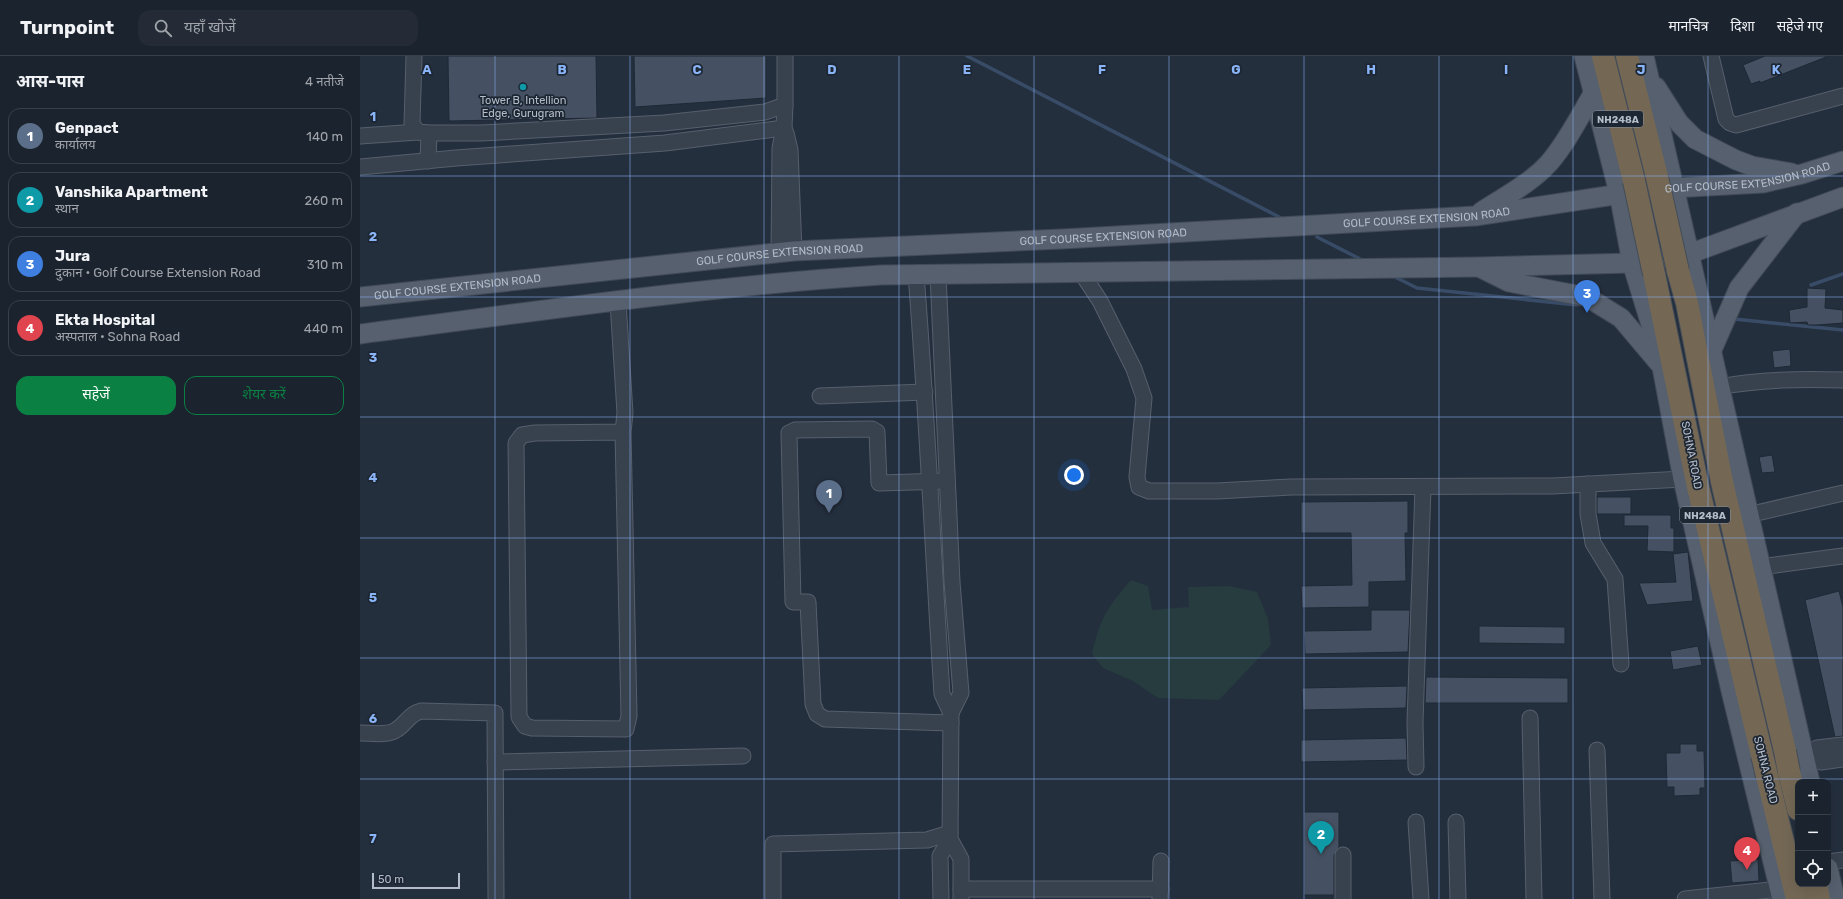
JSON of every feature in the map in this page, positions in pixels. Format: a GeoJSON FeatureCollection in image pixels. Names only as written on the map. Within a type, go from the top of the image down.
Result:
{"type":"FeatureCollection","features":[{"type":"Feature","properties":{"kind":"highway","name":"SOHNA ROAD"},"geometry":{"type":"LineString","coordinates":[[1603,56],[1626,187],[1654,274],[1698,486],[1760,766],[1786,896]]}},
{"type":"Feature","properties":{"kind":"highway","name":"SOHNA ROAD"},"geometry":{"type":"LineString","coordinates":[[1627,56],[1666,182],[1684,262],[1687,303],[1722,482],[1793,761],[1795,780]]}},
{"type":"Feature","properties":{"kind":"highway"},"geometry":{"type":"LineString","coordinates":[[1817,887],[1819,899]]}},
{"type":"Feature","properties":{"kind":"main road"},"geometry":{"type":"LineString","coordinates":[[1584,56],[1594,92],[1626,187],[1632,262],[1659,351],[1683,479],[1760,766],[1793,761]]}},
{"type":"Feature","properties":{"kind":"main road"},"geometry":{"type":"LineString","coordinates":[[1644,56],[1649,76],[1666,182]]}},
{"type":"Feature","properties":{"kind":"main road"},"geometry":{"type":"LineString","coordinates":[[1649,76],[1679,123],[1695,139],[1736,160],[1752,166],[1802,174]]}},
{"type":"Feature","properties":{"kind":"main road"},"geometry":{"type":"LineString","coordinates":[[1475,216],[1530,180],[1548,164],[1561,147],[1594,92]]}},
{"type":"Feature","properties":{"kind":"main road","name":"GOLF COURSE EXTENSION ROAD"},"geometry":{"type":"LineString","coordinates":[[360,296],[787,252],[1070,239],[1475,216],[1626,187],[1666,182],[1763,183],[1802,174],[1843,161]]}},
{"type":"Feature","properties":{"kind":"main road"},"geometry":{"type":"LineString","coordinates":[[360,334],[799,280],[916,274],[938,275],[1478,267],[1632,262],[1684,262],[1797,213],[1843,196]]}},
{"type":"Feature","properties":{"kind":"main road"},"geometry":{"type":"LineString","coordinates":[[1712,352],[1738,288],[1797,213]]}},
{"type":"Feature","properties":{"kind":"main road"},"geometry":{"type":"LineString","coordinates":[[1684,262],[1712,352],[1760,567],[1793,761],[1808,779]]}},
{"type":"Feature","properties":{"kind":"main road"},"geometry":{"type":"LineString","coordinates":[[1478,267],[1509,282],[1549,291],[1587,297],[1622,318],[1662,367]]}},
{"type":"Feature","properties":{"kind":"main road"},"geometry":{"type":"LineString","coordinates":[[1831,881],[1835,899]]}},
{"type":"Feature","properties":{"kind":"street"},"geometry":{"type":"LineString","coordinates":[[414,56],[412,124],[423,132],[428,161]]}},
{"type":"Feature","properties":{"kind":"street"},"geometry":{"type":"LineString","coordinates":[[785,56],[784,128],[780,148],[787,252]]}},
{"type":"Feature","properties":{"kind":"street"},"geometry":{"type":"LineString","coordinates":[[1711,56],[1726,119],[1730,123],[1736,125],[1843,96]]}},
{"type":"Feature","properties":{"kind":"street"},"geometry":{"type":"LineString","coordinates":[[360,136],[423,132],[481,133],[664,123],[680,119],[765,112],[785,105]]}},
{"type":"Feature","properties":{"kind":"street"},"geometry":{"type":"LineString","coordinates":[[664,123],[666,143]]}},
{"type":"Feature","properties":{"kind":"street"},"geometry":{"type":"LineString","coordinates":[[360,168],[428,161],[666,143],[784,128]]}},
{"type":"Feature","properties":{"kind":"street"},"geometry":{"type":"LineString","coordinates":[[1081,272],[1100,300],[1134,369],[1144,398],[1137,477],[1139,487],[1149,491],[1217,491],[1291,488],[1423,488],[1588,484],[1683,479]]}},
{"type":"Feature","properties":{"kind":"street"},"geometry":{"type":"LineString","coordinates":[[916,274],[925,392],[928,481],[942,694],[951,718],[950,836],[961,859],[961,894],[1160,894],[1161,861]]}},
{"type":"Feature","properties":{"kind":"street"},"geometry":{"type":"LineString","coordinates":[[938,275],[952,582],[961,693],[951,718]]}},
{"type":"Feature","properties":{"kind":"street"},"geometry":{"type":"LineString","coordinates":[[618,302],[625,413],[623,432],[629,716],[626,729],[532,728],[525,726],[520,717],[516,443],[522,435],[535,432],[623,432]]}},
{"type":"Feature","properties":{"kind":"street"},"geometry":{"type":"LineString","coordinates":[[1719,387],[1735,384],[1798,379],[1843,380]]}},
{"type":"Feature","properties":{"kind":"street"},"geometry":{"type":"LineString","coordinates":[[820,396],[925,392]]}},
{"type":"Feature","properties":{"kind":"street"},"geometry":{"type":"LineString","coordinates":[[947,481],[879,483],[877,432],[872,429],[795,430],[789,434],[793,602],[808,602],[813,704],[817,714],[825,719],[951,718]]}},
{"type":"Feature","properties":{"kind":"street"},"geometry":{"type":"LineString","coordinates":[[927,440],[945,439]]}},
{"type":"Feature","properties":{"kind":"street"},"geometry":{"type":"LineString","coordinates":[[1588,484],[1588,514],[1593,543],[1615,579],[1621,664]]}},
{"type":"Feature","properties":{"kind":"street"},"geometry":{"type":"LineString","coordinates":[[1416,767],[1423,488]]}},
{"type":"Feature","properties":{"kind":"street"},"geometry":{"type":"LineString","coordinates":[[1748,515],[1843,494]]}},
{"type":"Feature","properties":{"kind":"street"},"geometry":{"type":"LineString","coordinates":[[1760,567],[1843,556]]}},
{"type":"Feature","properties":{"kind":"street"},"geometry":{"type":"LineString","coordinates":[[360,733],[390,732],[396,730],[414,713],[421,711],[495,713],[496,899]]}},
{"type":"Feature","properties":{"kind":"street"},"geometry":{"type":"LineString","coordinates":[[1530,718],[1534,899]]}},
{"type":"Feature","properties":{"kind":"street"},"geometry":{"type":"LineString","coordinates":[[1793,761],[1817,748],[1843,745]]}},
{"type":"Feature","properties":{"kind":"street"},"geometry":{"type":"LineString","coordinates":[[1597,750],[1602,899]]}},
{"type":"Feature","properties":{"kind":"street"},"geometry":{"type":"LineString","coordinates":[[495,762],[743,756]]}},
{"type":"Feature","properties":{"kind":"street"},"geometry":{"type":"LineString","coordinates":[[1793,761],[1821,762],[1843,759]]}},
{"type":"Feature","properties":{"kind":"street"},"geometry":{"type":"LineString","coordinates":[[1416,822],[1421,899]]}},
{"type":"Feature","properties":{"kind":"street"},"geometry":{"type":"LineString","coordinates":[[1456,822],[1458,899]]}},
{"type":"Feature","properties":{"kind":"street"},"geometry":{"type":"LineString","coordinates":[[773,899],[773,844],[927,840],[950,836]]}},
{"type":"Feature","properties":{"kind":"street"},"geometry":{"type":"LineString","coordinates":[[941,899],[940,856],[950,836]]}},
{"type":"Feature","properties":{"kind":"street"},"geometry":{"type":"LineString","coordinates":[[1343,855],[1343,899]]}},
{"type":"Feature","properties":{"kind":"street"},"geometry":{"type":"LineString","coordinates":[[1831,862],[1843,860]]}},
{"type":"Feature","properties":{"kind":"street"},"geometry":{"type":"LineString","coordinates":[[1693,899],[1786,896]]}},
{"type":"Feature","properties":{"kind":"green space"},"geometry":{"type":"Polygon","coordinates":[[[1131,580],[1148,586],[1152,610],[1189,607],[1188,587],[1229,586],[1257,592],[1268,619],[1271,645],[1219,700],[1158,698],[1133,681],[1103,668],[1092,654],[1098,631],[1110,606],[1131,580]]]}},
{"type":"Feature","properties":{"kind":"building","name":"Tower B, Intellion Edge, Gurugram"},"geometry":{"type":"Polygon","coordinates":[[[448,56],[596,56],[597,118],[449,121],[448,56]]]}},
{"type":"Feature","properties":{"kind":"building"},"geometry":{"type":"Polygon","coordinates":[[[634,56],[766,56],[766,98],[635,107],[634,56]]]}},
{"type":"Feature","properties":{"kind":"building"},"geometry":{"type":"Polygon","coordinates":[[[1765,56],[1826,57],[1760,83],[1760,81],[1751,84],[1743,65],[1765,56]]]}},
{"type":"Feature","properties":{"kind":"building"},"geometry":{"type":"Polygon","coordinates":[[[1807,288],[1826,289],[1825,308],[1843,310],[1843,323],[1808,325],[1807,322],[1790,323],[1789,310],[1807,307],[1807,288]]]}},
{"type":"Feature","properties":{"kind":"building"},"geometry":{"type":"Polygon","coordinates":[[[1790,349],[1791,366],[1774,368],[1772,351],[1790,349]]]}},
{"type":"Feature","properties":{"kind":"building"},"geometry":{"type":"Polygon","coordinates":[[[1772,455],[1775,472],[1762,473],[1759,457],[1772,455]]]}},
{"type":"Feature","properties":{"kind":"building"},"geometry":{"type":"Polygon","coordinates":[[[1597,497],[1631,497],[1631,514],[1597,514],[1597,497]]]}},
{"type":"Feature","properties":{"kind":"building"},"geometry":{"type":"Polygon","coordinates":[[[1408,501],[1408,533],[1405,533],[1406,581],[1369,582],[1369,607],[1302,608],[1301,586],[1352,585],[1351,533],[1301,533],[1301,502],[1408,501]]]}},
{"type":"Feature","properties":{"kind":"building"},"geometry":{"type":"Polygon","coordinates":[[[1624,515],[1671,515],[1671,528],[1674,528],[1674,552],[1647,551],[1648,526],[1624,526],[1624,515]]]}},
{"type":"Feature","properties":{"kind":"building"},"geometry":{"type":"Polygon","coordinates":[[[1688,552],[1693,601],[1647,605],[1639,583],[1676,582],[1673,554],[1688,552]]]}},
{"type":"Feature","properties":{"kind":"building"},"geometry":{"type":"Polygon","coordinates":[[[1839,591],[1843,607],[1843,736],[1835,737],[1805,600],[1839,591]]]}},
{"type":"Feature","properties":{"kind":"building"},"geometry":{"type":"Polygon","coordinates":[[[1371,610],[1410,610],[1408,652],[1305,654],[1304,631],[1371,630],[1371,610]]]}},
{"type":"Feature","properties":{"kind":"building"},"geometry":{"type":"Polygon","coordinates":[[[1479,626],[1565,627],[1565,644],[1479,643],[1479,626]]]}},
{"type":"Feature","properties":{"kind":"building"},"geometry":{"type":"Polygon","coordinates":[[[1698,646],[1702,665],[1673,670],[1670,651],[1698,646]]]}},
{"type":"Feature","properties":{"kind":"building"},"geometry":{"type":"Polygon","coordinates":[[[1426,677],[1568,678],[1568,703],[1425,703],[1426,677]]]}},
{"type":"Feature","properties":{"kind":"building"},"geometry":{"type":"Polygon","coordinates":[[[1407,686],[1406,708],[1303,710],[1302,688],[1407,686]]]}},
{"type":"Feature","properties":{"kind":"building"},"geometry":{"type":"Polygon","coordinates":[[[1406,738],[1407,760],[1301,762],[1301,740],[1406,738]]]}},
{"type":"Feature","properties":{"kind":"building"},"geometry":{"type":"Polygon","coordinates":[[[1680,744],[1697,744],[1697,751],[1704,751],[1705,788],[1700,788],[1700,795],[1674,796],[1674,787],[1667,787],[1666,753],[1680,753],[1680,744]]]}},
{"type":"Feature","properties":{"kind":"building"},"geometry":{"type":"Polygon","coordinates":[[[1304,812],[1339,812],[1339,847],[1334,855],[1334,895],[1304,895],[1304,812]]]}},
{"type":"Feature","properties":{"kind":"building"},"geometry":{"type":"Polygon","coordinates":[[[1758,859],[1759,881],[1732,883],[1730,861],[1758,859]]]}},
{"type":"Feature","properties":{"kind":"waterway"},"geometry":{"type":"LineString","coordinates":[[967,56],[1283,219]]}},
{"type":"Feature","properties":{"kind":"waterway"},"geometry":{"type":"LineString","coordinates":[[1317,237],[1364,261]]}},
{"type":"Feature","properties":{"kind":"waterway"},"geometry":{"type":"LineString","coordinates":[[1811,285],[1843,274]]}},
{"type":"Feature","properties":{"kind":"waterway"},"geometry":{"type":"LineString","coordinates":[[1393,276],[1417,288],[1577,305]]}},
{"type":"Feature","properties":{"kind":"waterway"},"geometry":{"type":"LineString","coordinates":[[1734,319],[1843,330]]}},
{"type":"Feature","properties":{"kind":"place","name":"Tower B, Intellion Edge, Gurugram"},"geometry":{"type":"Point","coordinates":[523,87]}},
{"type":"Feature","properties":{"kind":"place","name":"Jura"},"geometry":{"type":"Point","coordinates":[1587,313]}},
{"type":"Feature","properties":{"kind":"place","name":"Genpact"},"geometry":{"type":"Point","coordinates":[829,513]}},
{"type":"Feature","properties":{"kind":"place","name":"Vanshika Apartment"},"geometry":{"type":"Point","coordinates":[1321,854]}},
{"type":"Feature","properties":{"kind":"place","name":"Ekta Hospital"},"geometry":{"type":"Point","coordinates":[1747,870]}}]}
